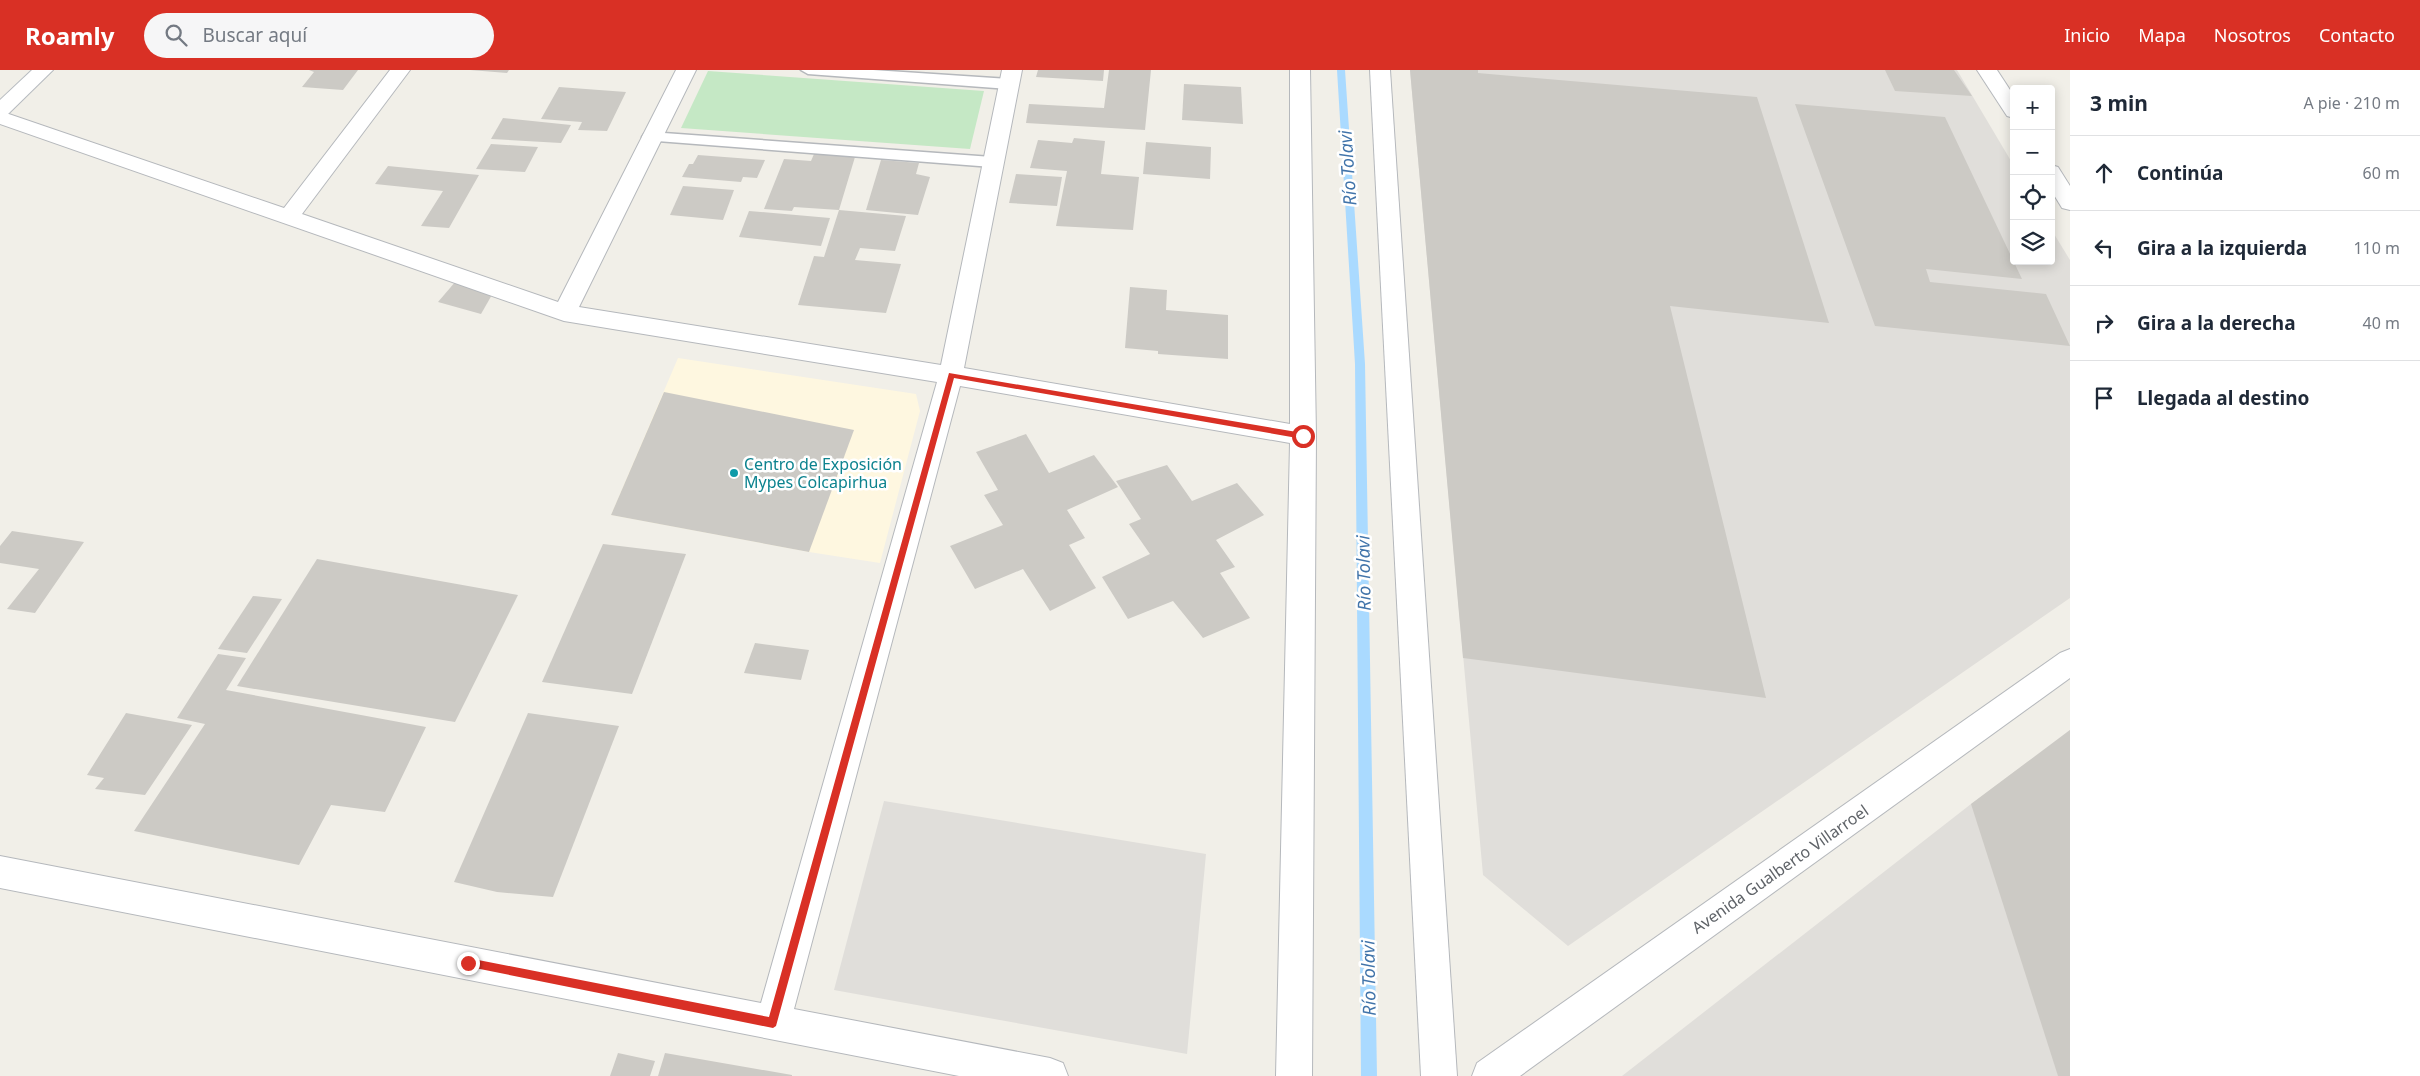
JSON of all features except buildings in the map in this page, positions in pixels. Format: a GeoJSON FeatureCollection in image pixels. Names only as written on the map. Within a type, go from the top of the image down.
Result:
{"type":"FeatureCollection","features":[{"type":"Feature","properties":{"kind":"street"},"geometry":{"type":"LineString","coordinates":[[0,111],[43,70]]}},
{"type":"Feature","properties":{"kind":"street"},"geometry":{"type":"LineString","coordinates":[[288,218],[400,70]]}},
{"type":"Feature","properties":{"kind":"street"},"geometry":{"type":"LineString","coordinates":[[564,313],[650,137],[686,70]]}},
{"type":"Feature","properties":{"kind":"street"},"geometry":{"type":"LineString","coordinates":[[1294,1076],[1303,436],[1300,70]]}},
{"type":"Feature","properties":{"kind":"street"},"geometry":{"type":"LineString","coordinates":[[1380,70],[1439,1076]]}},
{"type":"Feature","properties":{"kind":"street"},"geometry":{"type":"LineString","coordinates":[[1987,70],[2010,106]]}},
{"type":"Feature","properties":{"kind":"street"},"geometry":{"type":"LineString","coordinates":[[773,1022],[952,375],[992,162],[1011,77]]}},
{"type":"Feature","properties":{"kind":"street"},"geometry":{"type":"LineString","coordinates":[[0,117],[564,313],[952,375],[1303,436]]}},
{"type":"Feature","properties":{"kind":"street"},"geometry":{"type":"LineString","coordinates":[[2053,175],[2070,203]]}},
{"type":"Feature","properties":{"kind":"street","name":"Avenida Gualberto Villarroel"},"geometry":{"type":"LineString","coordinates":[[1490,1076],[2070,662]]}},
{"type":"Feature","properties":{"kind":"street"},"geometry":{"type":"LineString","coordinates":[[0,872],[1050,1076]]}},
{"type":"Feature","properties":{"kind":"lane"},"geometry":{"type":"LineString","coordinates":[[808,70],[1011,77]]}},
{"type":"Feature","properties":{"kind":"lane"},"geometry":{"type":"LineString","coordinates":[[650,137],[992,162]]}},
{"type":"Feature","properties":{"kind":"shaded area"},"geometry":{"type":"Polygon","coordinates":[[[1410,70],[1957,70],[2010,159],[2010,265],[2055,265],[2055,236],[2070,260],[2070,598],[1568,946],[1483,875],[1410,70]]]}},
{"type":"Feature","properties":{"kind":"shaded area","name":"Centro de Exposición Mypes Colcapirhua"},"geometry":{"type":"Polygon","coordinates":[[[678,358],[916,394],[920,411],[880,563],[809,552],[611,515],[678,358]]]}},
{"type":"Feature","properties":{"kind":"shaded area"},"geometry":{"type":"Polygon","coordinates":[[[2070,730],[2070,1076],[1622,1076],[1971,804],[2070,730]]]}},
{"type":"Feature","properties":{"kind":"shaded area"},"geometry":{"type":"Polygon","coordinates":[[[884,801],[1206,854],[1187,1054],[834,990],[884,801]]]}},
{"type":"Feature","properties":{"kind":"green space"},"geometry":{"type":"Polygon","coordinates":[[[708,71],[984,91],[970,149],[681,128],[708,71]]]}},
{"type":"Feature","properties":{"kind":"waterway","name":"Río Tolavi"},"geometry":{"type":"LineString","coordinates":[[1341,70],[1360,364],[1369,1076]]}},
{"type":"Feature","properties":{"kind":"place","name":"Centro de Exposición Mypes Colcapirhua"},"geometry":{"type":"Point","coordinates":[734,473]}},
{"type":"Feature","properties":{"kind":"route"},"geometry":{"type":"LineString","coordinates":[[468,963],[773,1022],[952,375],[1303,436]]}}]}
